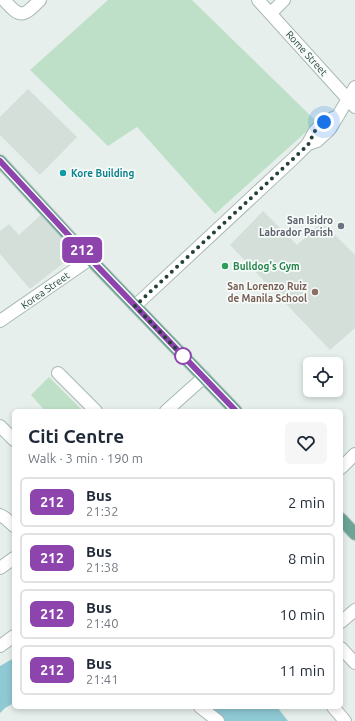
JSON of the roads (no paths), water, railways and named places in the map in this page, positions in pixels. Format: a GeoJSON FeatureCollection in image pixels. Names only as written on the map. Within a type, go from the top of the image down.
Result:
{"type":"FeatureCollection","features":[{"type":"Feature","properties":{"kind":"main road"},"geometry":{"type":"LineString","coordinates":[[0,162],[90,259],[234,409]]}},
{"type":"Feature","properties":{"kind":"main road"},"geometry":{"type":"LineString","coordinates":[[343,521],[355,534]]}},
{"type":"Feature","properties":{"kind":"street"},"geometry":{"type":"LineString","coordinates":[[4,0],[12,9],[20,14],[24,14],[40,0]]}},
{"type":"Feature","properties":{"kind":"street","name":"Rome Street"},"geometry":{"type":"LineString","coordinates":[[258,0],[351,103]]}},
{"type":"Feature","properties":{"kind":"street"},"geometry":{"type":"LineString","coordinates":[[271,13],[284,0]]}},
{"type":"Feature","properties":{"kind":"street"},"geometry":{"type":"LineString","coordinates":[[135,306],[308,145],[317,141],[330,129],[338,116],[351,103],[355,87]]}},
{"type":"Feature","properties":{"kind":"street","name":"Korea Street"},"geometry":{"type":"LineString","coordinates":[[0,321],[90,259]]}},
{"type":"Feature","properties":{"kind":"street"},"geometry":{"type":"LineString","coordinates":[[58,373],[94,409]]}},
{"type":"Feature","properties":{"kind":"street"},"geometry":{"type":"LineString","coordinates":[[168,409],[204,377]]}},
{"type":"Feature","properties":{"kind":"street"},"geometry":{"type":"LineString","coordinates":[[0,426],[12,438]]}},
{"type":"Feature","properties":{"kind":"street"},"geometry":{"type":"LineString","coordinates":[[343,466],[355,454]]}},
{"type":"Feature","properties":{"kind":"street"},"geometry":{"type":"LineString","coordinates":[[0,515],[12,524]]}},
{"type":"Feature","properties":{"kind":"street"},"geometry":{"type":"LineString","coordinates":[[0,568],[12,559]]}},
{"type":"Feature","properties":{"kind":"street"},"geometry":{"type":"LineString","coordinates":[[343,620],[355,610]]}},
{"type":"Feature","properties":{"kind":"street"},"geometry":{"type":"LineString","coordinates":[[0,646],[12,637]]}},
{"type":"Feature","properties":{"kind":"street"},"geometry":{"type":"LineString","coordinates":[[343,650],[355,662]]}},
{"type":"Feature","properties":{"kind":"street"},"geometry":{"type":"LineString","coordinates":[[203,709],[218,721]]}},
{"type":"Feature","properties":{"kind":"street"},"geometry":{"type":"LineString","coordinates":[[336,709],[345,721]]}},
{"type":"Feature","properties":{"kind":"water"},"geometry":{"type":"Polygon","coordinates":[[[12,659],[12,704],[0,713],[0,666],[12,659]]]}},
{"type":"Feature","properties":{"kind":"water"},"geometry":{"type":"Polygon","coordinates":[[[206,709],[279,709],[288,721],[221,721],[206,709]]]}},
{"type":"Feature","properties":{"kind":"place","name":"Kore Building"},"geometry":{"type":"Point","coordinates":[63,173]}},
{"type":"Feature","properties":{"kind":"place","name":"San Isidro Labrador Parish"},"geometry":{"type":"Point","coordinates":[341,226]}},
{"type":"Feature","properties":{"kind":"place","name":"Bulldog's Gym"},"geometry":{"type":"Point","coordinates":[225,266]}},
{"type":"Feature","properties":{"kind":"place","name":"San Lorenzo Ruiz de Manila School"},"geometry":{"type":"Point","coordinates":[315,292]}}]}
